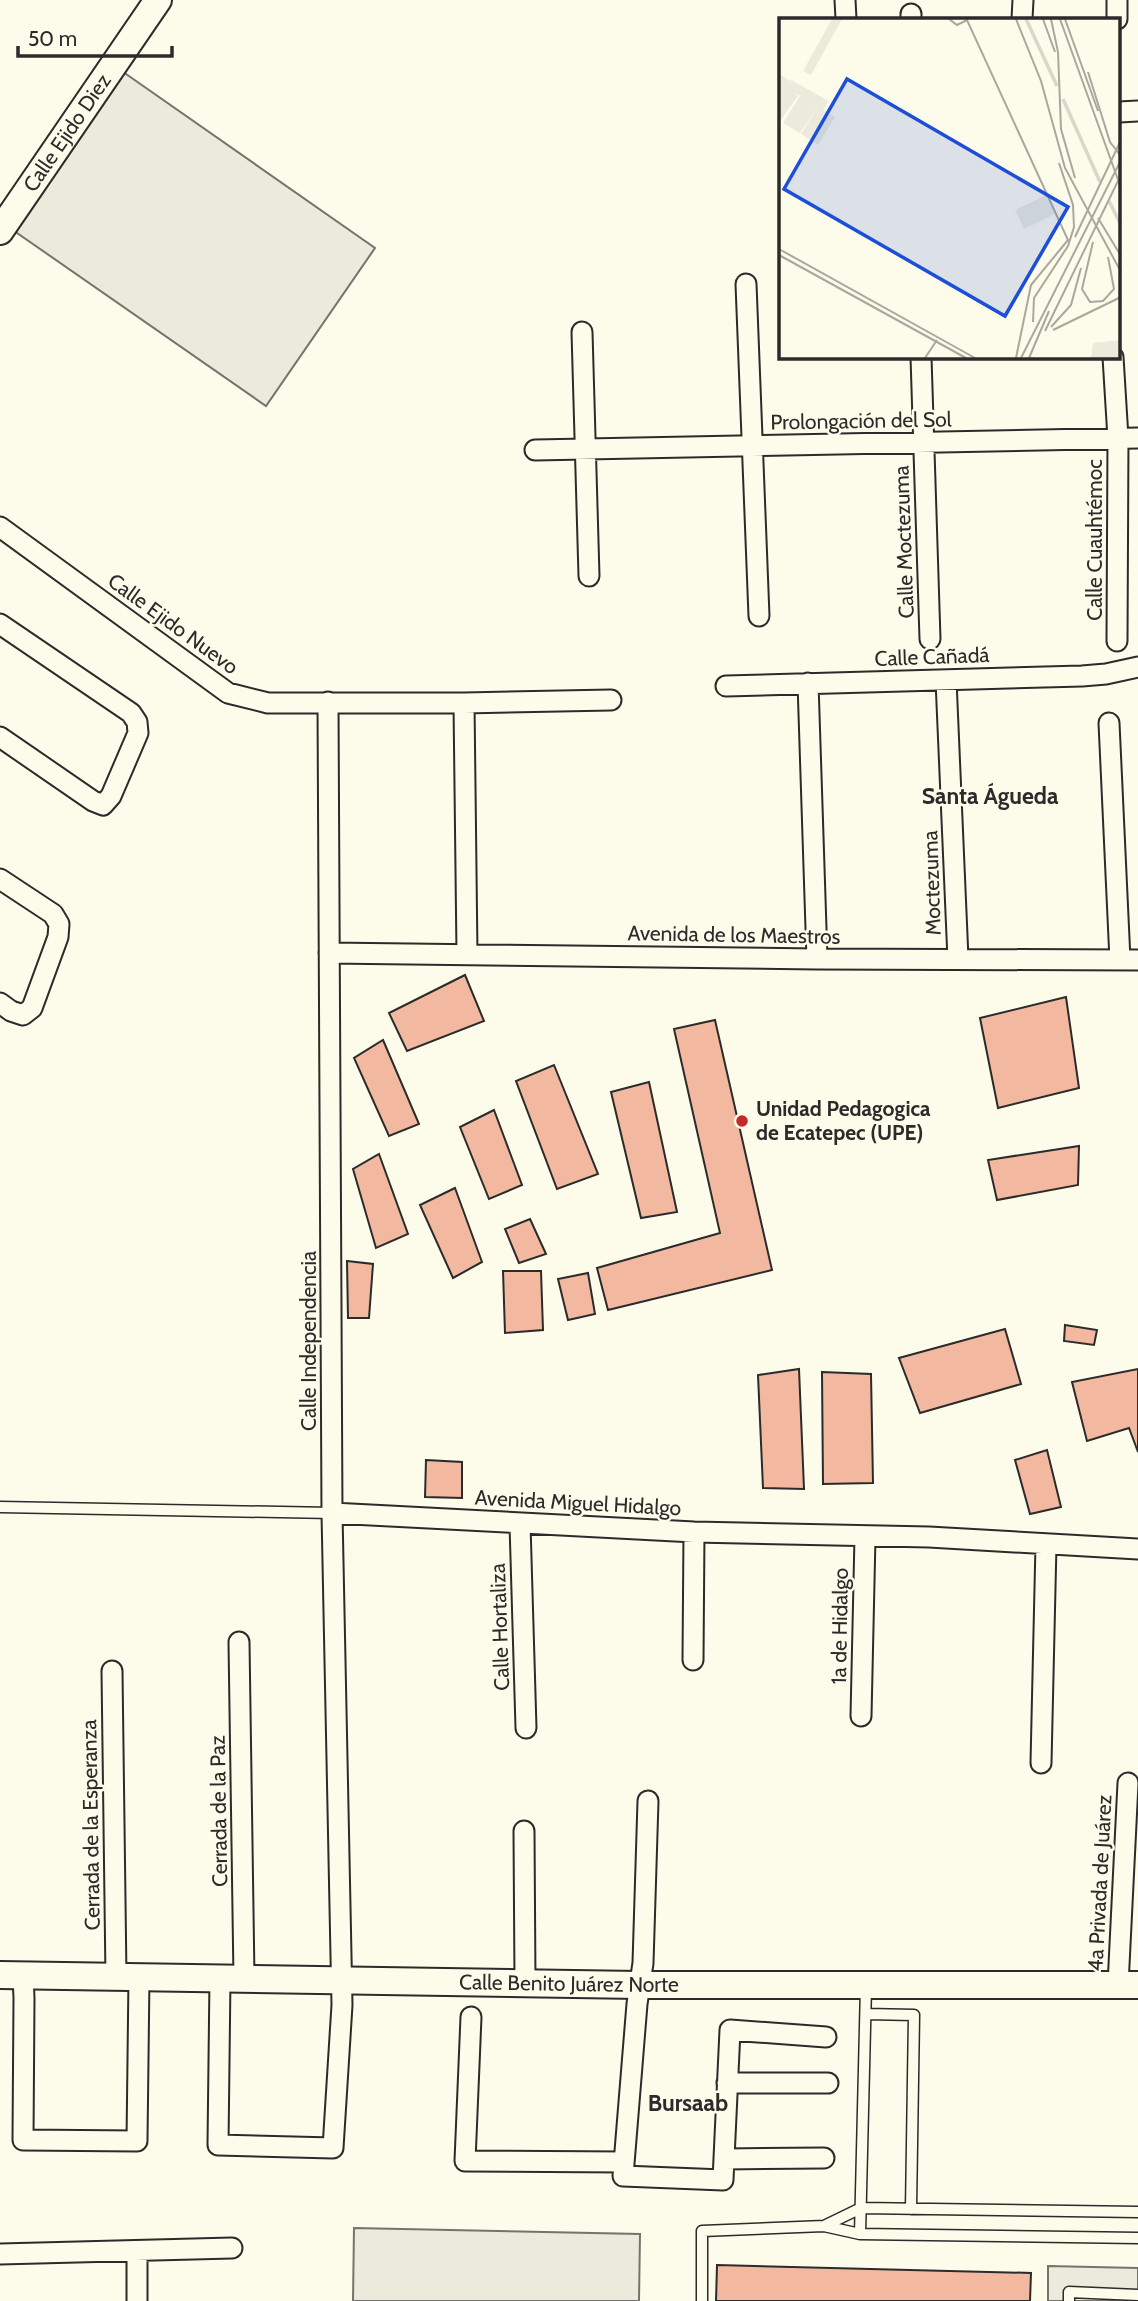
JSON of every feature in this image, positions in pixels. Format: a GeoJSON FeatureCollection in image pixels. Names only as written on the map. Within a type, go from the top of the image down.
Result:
{"type":"FeatureCollection","features":[{"type":"Feature","properties":{"kind":"street","name":"Calle Ejido Diez"},"geometry":{"type":"LineString","coordinates":[[0,231],[158,0]]}},
{"type":"Feature","properties":{"kind":"street"},"geometry":{"type":"LineString","coordinates":[[845,0],[846,18]]}},
{"type":"Feature","properties":{"kind":"street"},"geometry":{"type":"LineString","coordinates":[[1022,18],[1023,0]]}},
{"type":"Feature","properties":{"kind":"street"},"geometry":{"type":"LineString","coordinates":[[1117,0],[1117,18]]}},
{"type":"Feature","properties":{"kind":"street"},"geometry":{"type":"LineString","coordinates":[[1120,112],[1138,111]]}},
{"type":"Feature","properties":{"kind":"street"},"geometry":{"type":"LineString","coordinates":[[746,284],[759,616]]}},
{"type":"Feature","properties":{"kind":"street"},"geometry":{"type":"LineString","coordinates":[[582,332],[589,576]]}},
{"type":"Feature","properties":{"kind":"street","name":"Calle Moctezuma"},"geometry":{"type":"LineString","coordinates":[[921,359],[930,639]]}},
{"type":"Feature","properties":{"kind":"street","name":"Calle Cuauhtémoc"},"geometry":{"type":"LineString","coordinates":[[1113,359],[1118,438],[1117,641]]}},
{"type":"Feature","properties":{"kind":"street","name":"Prolongación del Sol"},"geometry":{"type":"LineString","coordinates":[[535,450],[1138,438]]}},
{"type":"Feature","properties":{"kind":"street","name":"Calle Ejido Nuevo"},"geometry":{"type":"LineString","coordinates":[[0,527],[228,693],[268,703],[611,700]]}},
{"type":"Feature","properties":{"kind":"street"},"geometry":{"type":"LineString","coordinates":[[0,737],[93,801],[103,805],[111,796],[138,733],[137,722],[131,713],[2,630]]}},
{"type":"Feature","properties":{"kind":"street","name":"Calle Cañadá"},"geometry":{"type":"LineString","coordinates":[[726,686],[1094,675],[1138,667]]}},
{"type":"Feature","properties":{"kind":"street","name":"Moctezuma"},"geometry":{"type":"LineString","coordinates":[[946,680],[958,959]]}},
{"type":"Feature","properties":{"kind":"street"},"geometry":{"type":"LineString","coordinates":[[808,683],[817,959]]}},
{"type":"Feature","properties":{"kind":"street","name":"Calle Independencia"},"geometry":{"type":"LineString","coordinates":[[328,702],[332,1513],[341,1980]]}},
{"type":"Feature","properties":{"kind":"street"},"geometry":{"type":"LineString","coordinates":[[464,703],[467,954]]}},
{"type":"Feature","properties":{"kind":"street"},"geometry":{"type":"LineString","coordinates":[[1109,723],[1129,960]]}},
{"type":"Feature","properties":{"kind":"street"},"geometry":{"type":"LineString","coordinates":[[0,879],[53,914],[59,924],[58,937],[32,1008],[23,1015],[0,1003]]}},
{"type":"Feature","properties":{"kind":"street","name":"Avenida de los Maestros"},"geometry":{"type":"LineString","coordinates":[[329,953],[1129,960]]}},
{"type":"Feature","properties":{"kind":"street","name":"Avenida Miguel Hidalgo"},"geometry":{"type":"LineString","coordinates":[[332,1513],[694,1532],[864,1537],[929,1536],[1138,1549]]}},
{"type":"Feature","properties":{"kind":"street","name":"Calle Hortaliza"},"geometry":{"type":"LineString","coordinates":[[520,1524],[526,1728]]}},
{"type":"Feature","properties":{"kind":"street"},"geometry":{"type":"LineString","coordinates":[[693,1660],[694,1532]]}},
{"type":"Feature","properties":{"kind":"street","name":"1a de Hidalgo"},"geometry":{"type":"LineString","coordinates":[[861,1716],[864,1537]]}},
{"type":"Feature","properties":{"kind":"street"},"geometry":{"type":"LineString","coordinates":[[1041,1763],[1046,1544]]}},
{"type":"Feature","properties":{"kind":"street","name":"Cerrada de la Paz"},"geometry":{"type":"LineString","coordinates":[[239,1642],[232,1978],[218,2146],[333,2148],[342,2006],[341,1980]]}},
{"type":"Feature","properties":{"kind":"street","name":"Cerrada de la Esperanza"},"geometry":{"type":"LineString","coordinates":[[11,1975],[24,1998],[23,2140],[136,2141],[112,1671]]}},
{"type":"Feature","properties":{"kind":"street","name":"4a Privada de Juárez"},"geometry":{"type":"LineString","coordinates":[[1128,1783],[1128,1985]]}},
{"type":"Feature","properties":{"kind":"street"},"geometry":{"type":"LineString","coordinates":[[648,1801],[643,1963],[623,2176],[723,2180],[730,2030],[826,2037]]}},
{"type":"Feature","properties":{"kind":"street"},"geometry":{"type":"LineString","coordinates":[[524,1831],[524,1983]]}},
{"type":"Feature","properties":{"kind":"street","name":"Calle Benito Juárez Norte"},"geometry":{"type":"LineString","coordinates":[[11,1975],[524,1983],[1128,1985]]}},
{"type":"Feature","properties":{"kind":"street"},"geometry":{"type":"LineString","coordinates":[[471,2017],[465,2161],[624,2162]]}},
{"type":"Feature","properties":{"kind":"street"},"geometry":{"type":"LineString","coordinates":[[727,2082],[828,2083]]}},
{"type":"Feature","properties":{"kind":"street"},"geometry":{"type":"LineString","coordinates":[[724,2159],[824,2158]]}},
{"type":"Feature","properties":{"kind":"street"},"geometry":{"type":"LineString","coordinates":[[0,2254],[232,2248]]}},
{"type":"Feature","properties":{"kind":"street"},"geometry":{"type":"LineString","coordinates":[[136,2251],[137,2301]]}},
{"type":"Feature","properties":{"kind":"lane","name":"Avenida Miguel Hidalgo"},"geometry":{"type":"LineString","coordinates":[[0,1507],[332,1513]]}},
{"type":"Feature","properties":{"kind":"lane"},"geometry":{"type":"LineString","coordinates":[[860,2234],[866,1984]]}},
{"type":"Feature","properties":{"kind":"lane"},"geometry":{"type":"LineString","coordinates":[[866,2014],[914,2015],[911,2209]]}},
{"type":"Feature","properties":{"kind":"lane"},"geometry":{"type":"LineString","coordinates":[[824,2226],[861,2208],[1138,2211]]}},
{"type":"Feature","properties":{"kind":"lane"},"geometry":{"type":"LineString","coordinates":[[702,2301],[702,2231],[824,2226],[860,2234],[1138,2238]]}},
{"type":"Feature","properties":{"kind":"lane"},"geometry":{"type":"LineString","coordinates":[[1069,2301],[1069,2292],[1138,2295]]}},
{"type":"Feature","properties":{"kind":"shaded area"},"geometry":{"type":"Polygon","coordinates":[[[116,67],[375,248],[266,406],[7,226],[116,67]]]}},
{"type":"Feature","properties":{"kind":"shaded area"},"geometry":{"type":"Polygon","coordinates":[[[354,2228],[640,2234],[639,2301],[353,2301],[354,2228]]]}},
{"type":"Feature","properties":{"kind":"shaded area"},"geometry":{"type":"Polygon","coordinates":[[[1048,2266],[1138,2268],[1138,2301],[1048,2301],[1048,2266]]]}},
{"type":"Feature","properties":{"kind":"building"},"geometry":{"type":"Polygon","coordinates":[[[465,975],[484,1021],[407,1051],[389,1013],[465,975]]]}},
{"type":"Feature","properties":{"kind":"building"},"geometry":{"type":"Polygon","coordinates":[[[1066,997],[1079,1088],[998,1108],[980,1018],[1066,997]]]}},
{"type":"Feature","properties":{"kind":"building"},"geometry":{"type":"Polygon","coordinates":[[[715,1020],[772,1270],[608,1310],[597,1268],[720,1233],[674,1029],[715,1020]]]}},
{"type":"Feature","properties":{"kind":"building"},"geometry":{"type":"Polygon","coordinates":[[[383,1040],[419,1124],[389,1136],[354,1058],[383,1040]]]}},
{"type":"Feature","properties":{"kind":"building"},"geometry":{"type":"Polygon","coordinates":[[[554,1065],[598,1174],[557,1189],[516,1081],[554,1065]]]}},
{"type":"Feature","properties":{"kind":"building"},"geometry":{"type":"Polygon","coordinates":[[[649,1082],[677,1212],[641,1218],[611,1092],[649,1082]]]}},
{"type":"Feature","properties":{"kind":"building"},"geometry":{"type":"Polygon","coordinates":[[[494,1110],[522,1185],[489,1199],[460,1127],[494,1110]]]}},
{"type":"Feature","properties":{"kind":"building"},"geometry":{"type":"Polygon","coordinates":[[[1079,1146],[1078,1185],[997,1200],[988,1160],[1079,1146]]]}},
{"type":"Feature","properties":{"kind":"building"},"geometry":{"type":"Polygon","coordinates":[[[379,1154],[408,1234],[376,1248],[353,1169],[379,1154]]]}},
{"type":"Feature","properties":{"kind":"building"},"geometry":{"type":"Polygon","coordinates":[[[455,1188],[482,1262],[453,1278],[420,1205],[455,1188]]]}},
{"type":"Feature","properties":{"kind":"building"},"geometry":{"type":"Polygon","coordinates":[[[530,1219],[546,1254],[519,1263],[505,1229],[530,1219]]]}},
{"type":"Feature","properties":{"kind":"building"},"geometry":{"type":"Polygon","coordinates":[[[347,1261],[373,1264],[369,1318],[348,1318],[347,1261]]]}},
{"type":"Feature","properties":{"kind":"building"},"geometry":{"type":"Polygon","coordinates":[[[503,1271],[541,1271],[543,1330],[505,1333],[503,1271]]]}},
{"type":"Feature","properties":{"kind":"building"},"geometry":{"type":"Polygon","coordinates":[[[588,1273],[595,1314],[568,1320],[558,1279],[588,1273]]]}},
{"type":"Feature","properties":{"kind":"building"},"geometry":{"type":"Polygon","coordinates":[[[1065,1325],[1097,1330],[1094,1345],[1064,1341],[1065,1325]]]}},
{"type":"Feature","properties":{"kind":"building"},"geometry":{"type":"Polygon","coordinates":[[[1005,1329],[1021,1384],[920,1413],[899,1358],[1005,1329]]]}},
{"type":"Feature","properties":{"kind":"building"},"geometry":{"type":"Polygon","coordinates":[[[799,1369],[804,1489],[763,1488],[758,1375],[799,1369]]]}},
{"type":"Feature","properties":{"kind":"building"},"geometry":{"type":"Polygon","coordinates":[[[1138,1369],[1138,1452],[1129,1428],[1087,1441],[1072,1382],[1138,1369]]]}},
{"type":"Feature","properties":{"kind":"building"},"geometry":{"type":"Polygon","coordinates":[[[822,1372],[871,1374],[873,1483],[823,1484],[822,1372]]]}},
{"type":"Feature","properties":{"kind":"building"},"geometry":{"type":"Polygon","coordinates":[[[1047,1450],[1061,1507],[1030,1514],[1015,1460],[1047,1450]]]}},
{"type":"Feature","properties":{"kind":"building"},"geometry":{"type":"Polygon","coordinates":[[[426,1460],[462,1462],[462,1498],[425,1497],[426,1460]]]}},
{"type":"Feature","properties":{"kind":"building"},"geometry":{"type":"Polygon","coordinates":[[[717,2265],[1031,2273],[1030,2301],[716,2301],[717,2265]]]}},
{"type":"Feature","properties":{"kind":"place","name":"Unidad Pedagogica de Ecatepec (UPE)"},"geometry":{"type":"Point","coordinates":[742,1121]}},
{"type":"Feature","properties":{"kind":"district","name":"Santa Águeda"},"geometry":{"type":"Point","coordinates":[990,796]}},
{"type":"Feature","properties":{"kind":"district","name":"Bursaab"},"geometry":{"type":"Point","coordinates":[688,2103]}}]}
